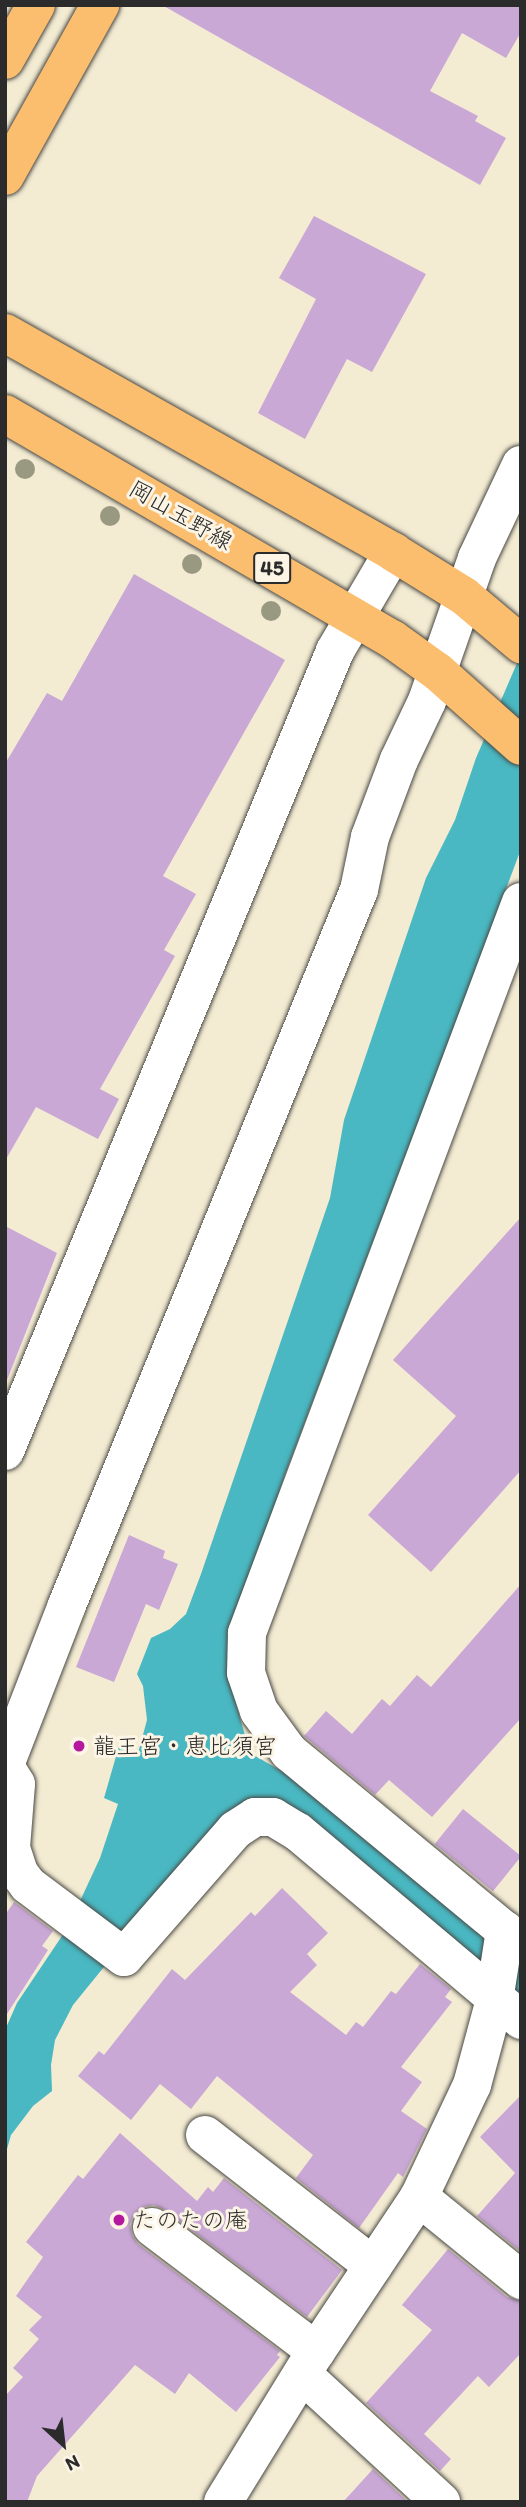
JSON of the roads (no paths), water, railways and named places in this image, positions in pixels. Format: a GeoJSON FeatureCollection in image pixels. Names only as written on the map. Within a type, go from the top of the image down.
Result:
{"type":"FeatureCollection","features":[{"type":"Feature","properties":{"kind":"main road"},"geometry":{"type":"LineString","coordinates":[[5,60],[36,5]]}},
{"type":"Feature","properties":{"kind":"main road"},"geometry":{"type":"LineString","coordinates":[[5,176],[100,5]]}},
{"type":"Feature","properties":{"kind":"main road"},"geometry":{"type":"LineString","coordinates":[[5,333],[393,552],[464,596],[521,644]]}},
{"type":"Feature","properties":{"kind":"main road","name":"岡山玉野線"},"geometry":{"type":"LineString","coordinates":[[5,414],[357,617],[438,672],[521,746]]}},
{"type":"Feature","properties":{"kind":"street"},"geometry":{"type":"LineString","coordinates":[[506,1970],[273,1817],[255,1817],[235,1830],[124,1957],[28,1885],[19,1873],[11,1848],[16,1784],[5,1766],[66,1605],[359,890],[370,837],[438,672],[477,558],[521,465]]}},
{"type":"Feature","properties":{"kind":"street"},"geometry":{"type":"LineString","coordinates":[[8,1435],[335,651],[393,552]]}},
{"type":"Feature","properties":{"kind":"street"},"geometry":{"type":"LineString","coordinates":[[506,1970],[289,1752],[258,1711],[246,1673],[247,1633],[521,902]]}},
{"type":"Feature","properties":{"kind":"street"},"geometry":{"type":"LineString","coordinates":[[223,2502],[309,2363],[419,2197],[472,2085],[506,1970]]}},
{"type":"Feature","properties":{"kind":"street"},"geometry":{"type":"LineString","coordinates":[[205,2135],[373,2266]]}},
{"type":"Feature","properties":{"kind":"street"},"geometry":{"type":"LineString","coordinates":[[419,2197],[521,2280]]}},
{"type":"Feature","properties":{"kind":"street"},"geometry":{"type":"LineString","coordinates":[[152,2227],[309,2363],[441,2502]]}},
{"type":"Feature","properties":{"kind":"water"},"geometry":{"type":"Polygon","coordinates":[[[521,654],[521,849],[285,1475],[230,1636],[228,1658],[235,1700],[250,1753],[290,1776],[521,1967],[521,2012],[276,1807],[143,1919],[73,2005],[55,2040],[51,2065],[52,2091],[33,2106],[11,2135],[5,2156],[5,2030],[17,2003],[68,1927],[100,1858],[118,1804],[104,1798],[119,1746],[138,1753],[147,1720],[143,1686],[137,1674],[151,1638],[170,1629],[186,1614],[330,1198],[344,1120],[426,878],[455,820],[476,758],[521,654]]]}},
{"type":"Feature","properties":{"kind":"place","name":"龍王宮・恵比須宮"},"geometry":{"type":"Point","coordinates":[79,1746]}},
{"type":"Feature","properties":{"kind":"place","name":"たのたの庵"},"geometry":{"type":"Point","coordinates":[119,2220]}}]}
